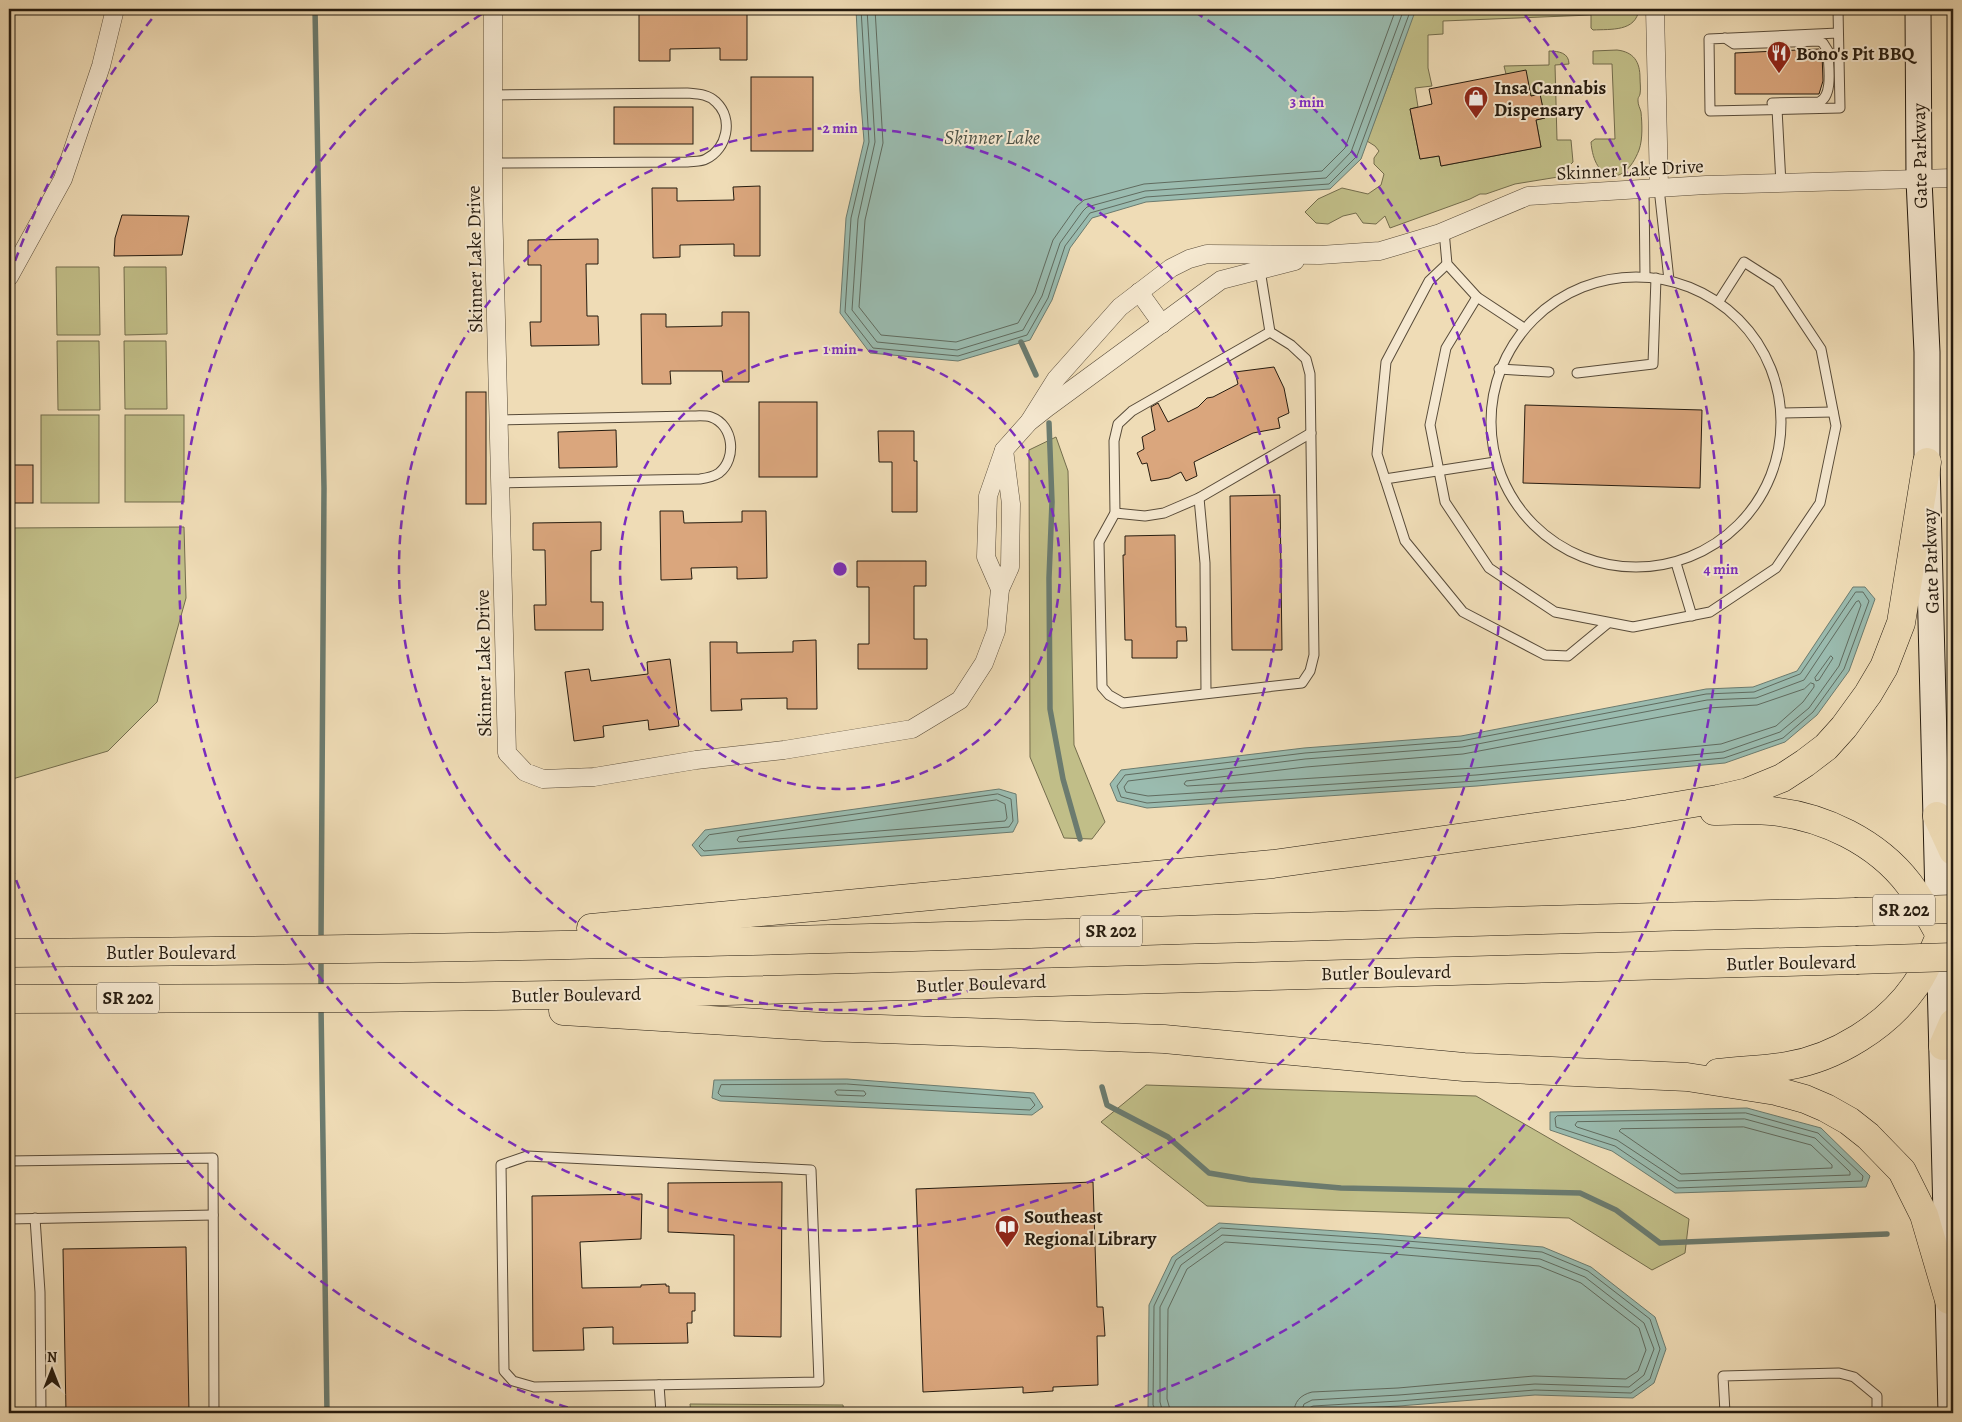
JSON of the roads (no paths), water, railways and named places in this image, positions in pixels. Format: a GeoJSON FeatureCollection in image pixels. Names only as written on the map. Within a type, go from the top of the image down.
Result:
{"type":"FeatureCollection","features":[{"type":"Feature","properties":{"kind":"highway"},"geometry":{"type":"LineString","coordinates":[[368,949],[1273,864],[1628,814],[1748,792],[1782,778],[1826,747],[1844,727],[1868,694],[1884,667],[1901,623],[1927,462]]}},
{"type":"Feature","properties":{"kind":"highway"},"geometry":{"type":"LineString","coordinates":[[1628,814],[1771,811],[1803,816],[1833,826],[1861,841],[1887,860],[1913,890],[1949,951]]}},
{"type":"Feature","properties":{"kind":"highway"},"geometry":{"type":"LineString","coordinates":[[1937,816],[1953,851]]}},
{"type":"Feature","properties":{"kind":"highway"},"geometry":{"type":"LineString","coordinates":[[1687,1077],[1788,1066],[1822,1056],[1862,1036],[1902,1004],[1916,985],[1949,951],[1953,908]]}},
{"type":"Feature","properties":{"kind":"highway","name":"Butler Boulevard"},"geometry":{"type":"LineString","coordinates":[[9,953],[250,952],[1953,908]]}},
{"type":"Feature","properties":{"kind":"highway","name":"Butler Boulevard"},"geometry":{"type":"LineString","coordinates":[[9,999],[370,998],[716,991],[986,982],[1856,960],[1949,951]]}},
{"type":"Feature","properties":{"kind":"highway"},"geometry":{"type":"LineString","coordinates":[[370,998],[816,1026],[1164,1040],[1464,1067],[1687,1077],[1776,1091],[1805,1099],[1849,1121],[1868,1136],[1902,1171],[1913,1191],[1932,1238],[1949,1300]]}},
{"type":"Feature","properties":{"kind":"main road","name":"Gate Parkway"},"geometry":{"type":"LineString","coordinates":[[1918,9],[1919,180],[1927,352],[1927,462],[1937,816],[1949,951],[1949,1300],[1951,1413]]}},
{"type":"Feature","properties":{"kind":"street"},"geometry":{"type":"LineString","coordinates":[[9,277],[62,179],[101,66],[115,9]]}},
{"type":"Feature","properties":{"kind":"street","name":"Skinner Lake Drive"},"geometry":{"type":"LineString","coordinates":[[493,9],[493,163],[506,753],[525,772],[543,779],[594,777],[696,760],[784,750],[912,729],[960,700],[979,670],[996,631],[1000,589],[1010,567],[1011,504],[1004,450]]}},
{"type":"Feature","properties":{"kind":"street"},"geometry":{"type":"LineString","coordinates":[[1652,189],[1655,9]]}},
{"type":"Feature","properties":{"kind":"street","name":"Skinner Lake Drive"},"geometry":{"type":"LineString","coordinates":[[1000,589],[986,557],[988,496],[1004,450],[1029,422],[1056,379],[1120,307],[1170,268],[1189,259],[1207,254],[1320,255],[1380,251],[1444,231],[1528,196],[1652,189],[1953,178]]}},
{"type":"Feature","properties":{"kind":"street","name":"Skinner Lake Drive"},"geometry":{"type":"LineString","coordinates":[[1029,422],[1221,280],[1320,255]]}},
{"type":"Feature","properties":{"kind":"street"},"geometry":{"type":"LineString","coordinates":[[1139,292],[1162,324]]}},
{"type":"Feature","properties":{"kind":"lane"},"geometry":{"type":"LineString","coordinates":[[1838,9],[1840,108],[1710,111],[1709,39],[1838,33]]}},
{"type":"Feature","properties":{"kind":"lane"},"geometry":{"type":"LineString","coordinates":[[1725,38],[1734,44],[1819,41],[1823,43],[1828,51],[1828,94],[1823,100],[1756,104],[1746,110]]}},
{"type":"Feature","properties":{"kind":"lane"},"geometry":{"type":"LineString","coordinates":[[493,95],[704,94],[716,102],[722,110],[726,124],[726,136],[722,146],[704,160],[687,162],[493,163]]}},
{"type":"Feature","properties":{"kind":"lane"},"geometry":{"type":"LineString","coordinates":[[1777,109],[1781,184]]}},
{"type":"Feature","properties":{"kind":"lane"},"geometry":{"type":"LineString","coordinates":[[1645,276],[1652,189]]}},
{"type":"Feature","properties":{"kind":"lane"},"geometry":{"type":"LineString","coordinates":[[1652,189],[1669,280]]}},
{"type":"Feature","properties":{"kind":"lane"},"geometry":{"type":"LineString","coordinates":[[1444,231],[1447,264],[1478,297],[1524,328]]}},
{"type":"Feature","properties":{"kind":"lane"},"geometry":{"type":"LineString","coordinates":[[1478,297],[1446,348],[1430,425],[1445,502],[1489,568],[1555,612],[1633,627],[1710,612],[1776,568],[1820,503],[1836,426],[1821,348],[1777,283],[1744,262],[1719,302]]}},
{"type":"Feature","properties":{"kind":"lane"},"geometry":{"type":"LineString","coordinates":[[1447,264],[1429,281],[1386,362],[1377,454],[1405,542],[1463,612],[1545,655],[1568,656],[1608,623]]}},
{"type":"Feature","properties":{"kind":"lane"},"geometry":{"type":"LineString","coordinates":[[1260,270],[1270,332],[1306,359],[1310,374],[1314,655],[1310,671],[1302,682],[1123,703],[1109,695],[1102,687],[1099,542],[1115,513],[1114,441],[1118,424],[1132,411],[1270,332]]}},
{"type":"Feature","properties":{"kind":"lane"},"geometry":{"type":"LineString","coordinates":[[1645,276],[1656,278],[1694,288],[1719,302],[1751,331],[1773,370],[1783,413],[1780,453],[1766,490],[1743,522],[1712,547],[1676,563],[1630,568],[1585,559],[1545,537],[1514,504],[1495,462],[1489,415],[1500,369],[1524,328],[1548,305],[1578,288],[1611,278],[1645,276]]}},
{"type":"Feature","properties":{"kind":"lane"},"geometry":{"type":"LineString","coordinates":[[1577,373],[1653,364],[1656,278]]}},
{"type":"Feature","properties":{"kind":"lane"},"geometry":{"type":"LineString","coordinates":[[1500,369],[1549,372]]}},
{"type":"Feature","properties":{"kind":"lane"},"geometry":{"type":"LineString","coordinates":[[1783,413],[1834,412]]}},
{"type":"Feature","properties":{"kind":"lane"},"geometry":{"type":"LineString","coordinates":[[499,420],[710,417],[726,428],[730,438],[731,452],[726,464],[719,472],[700,480],[500,483]]}},
{"type":"Feature","properties":{"kind":"lane"},"geometry":{"type":"LineString","coordinates":[[1115,513],[1145,516],[1164,513],[1199,498],[1311,433]]}},
{"type":"Feature","properties":{"kind":"lane"},"geometry":{"type":"LineString","coordinates":[[1386,479],[1495,462]]}},
{"type":"Feature","properties":{"kind":"lane"},"geometry":{"type":"LineString","coordinates":[[1199,498],[1205,563],[1206,693]]}},
{"type":"Feature","properties":{"kind":"lane"},"geometry":{"type":"LineString","coordinates":[[1676,563],[1692,616]]}},
{"type":"Feature","properties":{"kind":"lane"},"geometry":{"type":"LineString","coordinates":[[527,1156],[810,1170],[816,1262],[819,1382],[659,1385],[534,1387],[513,1381],[504,1371],[501,1165],[527,1156]]}},
{"type":"Feature","properties":{"kind":"lane"},"geometry":{"type":"LineString","coordinates":[[9,1161],[213,1158],[214,1413]]}},
{"type":"Feature","properties":{"kind":"lane"},"geometry":{"type":"LineString","coordinates":[[9,1219],[213,1215]]}},
{"type":"Feature","properties":{"kind":"lane"},"geometry":{"type":"LineString","coordinates":[[36,1218],[40,1292],[41,1413]]}},
{"type":"Feature","properties":{"kind":"lane"},"geometry":{"type":"LineString","coordinates":[[1725,1413],[1724,1376],[1839,1372],[1854,1377],[1877,1396],[1878,1413]]}},
{"type":"Feature","properties":{"kind":"lane"},"geometry":{"type":"LineString","coordinates":[[659,1385],[661,1413]]}},
{"type":"Feature","properties":{"kind":"water","name":"Skinner Lake"},"geometry":{"type":"Polygon","coordinates":[[[856,9],[1416,9],[1361,159],[1330,189],[1146,202],[1092,218],[1070,248],[1052,300],[1030,340],[958,361],[870,353],[840,313],[846,218],[864,141],[856,9]]]}},
{"type":"Feature","properties":{"kind":"water"},"geometry":{"type":"Polygon","coordinates":[[[1853,587],[1865,587],[1875,599],[1849,671],[1817,715],[1785,742],[1725,763],[1477,786],[1147,808],[1117,801],[1110,784],[1121,770],[1304,748],[1461,736],[1706,689],[1753,687],[1797,671],[1853,587]]]}},
{"type":"Feature","properties":{"kind":"water"},"geometry":{"type":"Polygon","coordinates":[[[999,789],[1016,794],[1018,822],[1013,832],[701,856],[692,845],[705,830],[999,789]]]}},
{"type":"Feature","properties":{"kind":"water"},"geometry":{"type":"Polygon","coordinates":[[[847,1079],[1034,1093],[1043,1107],[1032,1115],[720,1101],[712,1098],[714,1080],[847,1079]]]}},
{"type":"Feature","properties":{"kind":"water"},"geometry":{"type":"Polygon","coordinates":[[[1747,1108],[1821,1128],[1870,1176],[1866,1187],[1675,1193],[1612,1151],[1550,1130],[1550,1112],[1747,1108]]]}},
{"type":"Feature","properties":{"kind":"water"},"geometry":{"type":"Polygon","coordinates":[[[1219,1223],[1543,1247],[1591,1267],[1655,1317],[1666,1349],[1654,1383],[1633,1398],[1535,1395],[1399,1406],[1264,1413],[1157,1413],[1148,1410],[1149,1305],[1172,1257],[1219,1223]]]}},
{"type":"Feature","properties":{"kind":"waterway"},"geometry":{"type":"LineString","coordinates":[[315,9],[324,488],[321,942]]}},
{"type":"Feature","properties":{"kind":"waterway"},"geometry":{"type":"LineString","coordinates":[[1021,342],[1036,375]]}},
{"type":"Feature","properties":{"kind":"waterway"},"geometry":{"type":"LineString","coordinates":[[1049,423],[1052,502],[1049,578],[1050,709],[1063,779],[1080,839]]}},
{"type":"Feature","properties":{"kind":"waterway"},"geometry":{"type":"LineString","coordinates":[[321,956],[321,992]]}},
{"type":"Feature","properties":{"kind":"waterway"},"geometry":{"type":"LineString","coordinates":[[321,1006],[327,1413]]}},
{"type":"Feature","properties":{"kind":"waterway"},"geometry":{"type":"LineString","coordinates":[[1102,1087],[1107,1105],[1168,1137],[1209,1173],[1250,1180],[1341,1188],[1580,1193],[1616,1210],[1660,1243],[1887,1234]]}},
{"type":"Feature","properties":{"kind":"place","name":"Bono's Pit BBQ"},"geometry":{"type":"Point","coordinates":[1779,74]}},
{"type":"Feature","properties":{"kind":"place","name":"Insa Cannabis Dispensary"},"geometry":{"type":"Point","coordinates":[1476,119]}},
{"type":"Feature","properties":{"kind":"place","name":"Southeast Regional Library"},"geometry":{"type":"Point","coordinates":[1007,1248]}}]}
